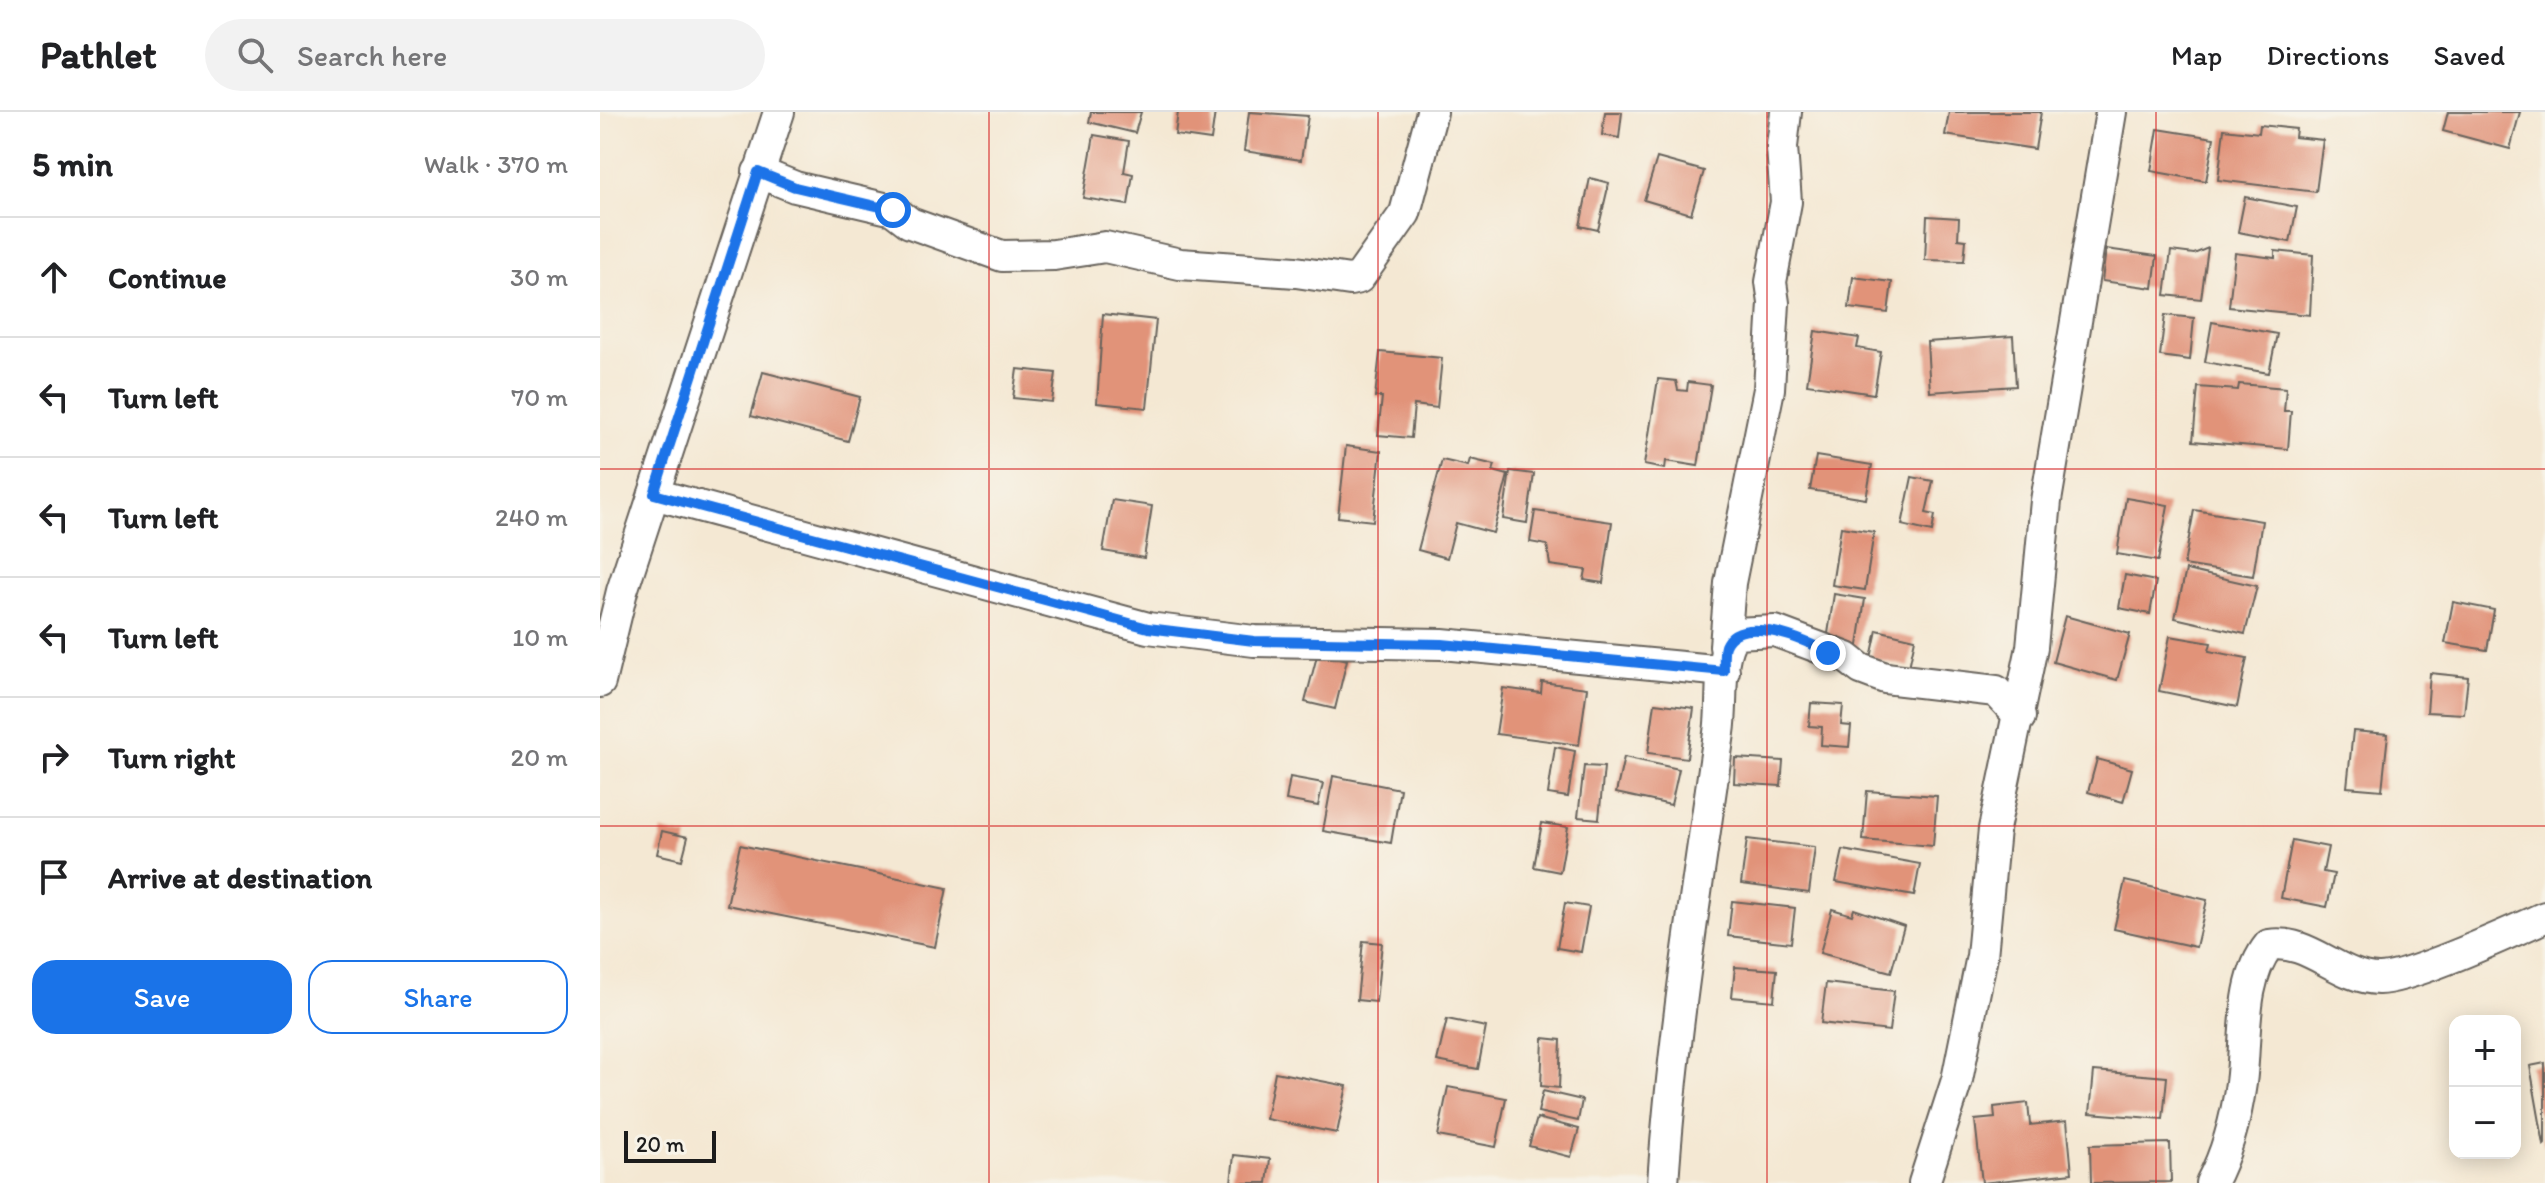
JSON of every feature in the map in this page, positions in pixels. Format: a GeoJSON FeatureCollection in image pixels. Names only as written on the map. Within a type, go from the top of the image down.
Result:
{"type":"FeatureCollection","features":[{"type":"Feature","properties":{"kind":"street"},"geometry":{"type":"LineString","coordinates":[[600,682],[608,610],[654,494],[779,112]]}},
{"type":"Feature","properties":{"kind":"street"},"geometry":{"type":"LineString","coordinates":[[758,172],[795,187],[893,210],[910,223],[1002,256],[1054,255],[1105,247],[1180,264],[1296,272],[1350,280],[1359,278],[1405,213],[1432,112]]}},
{"type":"Feature","properties":{"kind":"street"},"geometry":{"type":"LineString","coordinates":[[1663,1183],[1687,960],[1723,707],[1730,583],[1769,389],[1774,303],[1771,282],[1786,202],[1782,147],[1786,112]]}},
{"type":"Feature","properties":{"kind":"street"},"geometry":{"type":"LineString","coordinates":[[1924,1183],[1957,1080],[1982,956],[1994,829],[2020,717],[2032,647],[2046,501],[2111,112]]}},
{"type":"Feature","properties":{"kind":"street"},"geometry":{"type":"LineString","coordinates":[[654,494],[1148,628],[1254,641],[1442,644],[1724,658]]}},
{"type":"Feature","properties":{"kind":"street"},"geometry":{"type":"LineString","coordinates":[[1724,658],[1735,633],[1775,631],[1847,658],[1861,669],[1885,678],[1996,691],[2020,717]]}},
{"type":"Feature","properties":{"kind":"street"},"geometry":{"type":"LineString","coordinates":[[2211,1183],[2234,1129],[2251,991],[2259,958],[2269,945],[2283,943],[2337,969],[2379,979],[2413,970],[2545,917]]}},
{"type":"Feature","properties":{"kind":"building"},"geometry":{"type":"Polygon","coordinates":[[[1091,112],[1141,112],[1135,133],[1089,122],[1091,112]]]}},
{"type":"Feature","properties":{"kind":"building"},"geometry":{"type":"Polygon","coordinates":[[[1178,112],[1215,112],[1211,140],[1175,135],[1178,112]]]}},
{"type":"Feature","properties":{"kind":"building"},"geometry":{"type":"Polygon","coordinates":[[[1249,112],[1308,116],[1301,160],[1244,151],[1249,112]]]}},
{"type":"Feature","properties":{"kind":"building"},"geometry":{"type":"Polygon","coordinates":[[[1605,112],[1622,112],[1619,138],[1602,135],[1605,112]]]}},
{"type":"Feature","properties":{"kind":"building"},"geometry":{"type":"Polygon","coordinates":[[[1949,112],[2041,112],[2035,149],[1945,135],[1949,112]]]}},
{"type":"Feature","properties":{"kind":"building"},"geometry":{"type":"Polygon","coordinates":[[[2448,112],[2520,112],[2510,149],[2443,131],[2448,112]]]}},
{"type":"Feature","properties":{"kind":"building"},"geometry":{"type":"Polygon","coordinates":[[[2260,125],[2296,129],[2295,137],[2323,140],[2316,192],[2218,180],[2224,129],[2259,133],[2260,125]]]}},
{"type":"Feature","properties":{"kind":"building"},"geometry":{"type":"Polygon","coordinates":[[[2158,129],[2214,138],[2206,181],[2151,171],[2158,129]]]}},
{"type":"Feature","properties":{"kind":"building"},"geometry":{"type":"Polygon","coordinates":[[[1094,135],[1129,141],[1124,172],[1133,174],[1128,205],[1083,198],[1094,135]]]}},
{"type":"Feature","properties":{"kind":"building"},"geometry":{"type":"Polygon","coordinates":[[[1657,158],[1704,171],[1691,214],[1644,200],[1657,158]]]}},
{"type":"Feature","properties":{"kind":"building"},"geometry":{"type":"Polygon","coordinates":[[[1590,178],[1609,183],[1598,230],[1580,226],[1590,178]]]}},
{"type":"Feature","properties":{"kind":"building"},"geometry":{"type":"Polygon","coordinates":[[[2245,197],[2297,207],[2290,242],[2238,232],[2245,197]]]}},
{"type":"Feature","properties":{"kind":"building"},"geometry":{"type":"Polygon","coordinates":[[[1927,216],[1959,218],[1958,239],[1966,240],[1964,261],[1925,260],[1927,216]]]}},
{"type":"Feature","properties":{"kind":"building"},"geometry":{"type":"Polygon","coordinates":[[[2208,248],[2201,299],[2165,295],[2171,251],[2194,254],[2208,248]]]}},
{"type":"Feature","properties":{"kind":"building"},"geometry":{"type":"Polygon","coordinates":[[[2106,249],[2157,256],[2153,288],[2102,281],[2106,249]]]}},
{"type":"Feature","properties":{"kind":"building"},"geometry":{"type":"Polygon","coordinates":[[[2275,251],[2313,255],[2310,315],[2229,307],[2235,253],[2275,258],[2275,251]]]}},
{"type":"Feature","properties":{"kind":"building"},"geometry":{"type":"Polygon","coordinates":[[[1853,277],[1892,282],[1888,313],[1849,308],[1853,277]]]}},
{"type":"Feature","properties":{"kind":"building"},"geometry":{"type":"Polygon","coordinates":[[[1103,314],[1156,320],[1147,408],[1097,403],[1103,314]]]}},
{"type":"Feature","properties":{"kind":"building"},"geometry":{"type":"Polygon","coordinates":[[[2165,315],[2194,318],[2190,360],[2160,356],[2165,315]]]}},
{"type":"Feature","properties":{"kind":"building"},"geometry":{"type":"Polygon","coordinates":[[[2212,322],[2277,334],[2269,373],[2205,362],[2212,322]]]}},
{"type":"Feature","properties":{"kind":"building"},"geometry":{"type":"Polygon","coordinates":[[[1815,331],[1859,338],[1857,348],[1881,352],[1874,394],[1807,384],[1815,331]]]}},
{"type":"Feature","properties":{"kind":"building"},"geometry":{"type":"Polygon","coordinates":[[[2013,336],[2016,386],[1930,392],[1927,342],[2013,336]]]}},
{"type":"Feature","properties":{"kind":"building"},"geometry":{"type":"Polygon","coordinates":[[[1380,352],[1442,358],[1437,408],[1414,405],[1411,438],[1378,435],[1382,397],[1375,397],[1380,352]]]}},
{"type":"Feature","properties":{"kind":"building"},"geometry":{"type":"Polygon","coordinates":[[[1017,369],[1056,373],[1052,402],[1013,398],[1017,369]]]}},
{"type":"Feature","properties":{"kind":"building"},"geometry":{"type":"Polygon","coordinates":[[[763,372],[860,397],[848,441],[751,416],[763,372]]]}},
{"type":"Feature","properties":{"kind":"building"},"geometry":{"type":"Polygon","coordinates":[[[1658,379],[1676,381],[1678,390],[1687,391],[1688,382],[1711,385],[1698,466],[1666,461],[1665,469],[1644,465],[1658,379]]]}},
{"type":"Feature","properties":{"kind":"building"},"geometry":{"type":"Polygon","coordinates":[[[2239,384],[2286,388],[2284,411],[2291,411],[2288,449],[2193,441],[2198,387],[2238,390],[2239,384]]]}},
{"type":"Feature","properties":{"kind":"building"},"geometry":{"type":"Polygon","coordinates":[[[1346,446],[1381,451],[1373,521],[1338,517],[1346,446]]]}},
{"type":"Feature","properties":{"kind":"building"},"geometry":{"type":"Polygon","coordinates":[[[1816,456],[1872,465],[1866,499],[1810,490],[1816,456]]]}},
{"type":"Feature","properties":{"kind":"building"},"geometry":{"type":"Polygon","coordinates":[[[1470,459],[1495,465],[1493,471],[1508,475],[1493,533],[1456,523],[1447,558],[1418,550],[1442,460],[1468,466],[1470,459]]]}},
{"type":"Feature","properties":{"kind":"building"},"geometry":{"type":"Polygon","coordinates":[[[1510,471],[1534,474],[1527,523],[1503,519],[1510,471]]]}},
{"type":"Feature","properties":{"kind":"building"},"geometry":{"type":"Polygon","coordinates":[[[1912,477],[1933,481],[1926,513],[1935,515],[1932,532],[1902,525],[1912,477]]]}},
{"type":"Feature","properties":{"kind":"building"},"geometry":{"type":"Polygon","coordinates":[[[2126,498],[2168,505],[2158,561],[2117,554],[2126,498]]]}},
{"type":"Feature","properties":{"kind":"building"},"geometry":{"type":"Polygon","coordinates":[[[1112,500],[1152,506],[1144,558],[1103,551],[1112,500]]]}},
{"type":"Feature","properties":{"kind":"building"},"geometry":{"type":"Polygon","coordinates":[[[2194,510],[2262,521],[2253,576],[2184,565],[2194,510]]]}},
{"type":"Feature","properties":{"kind":"building"},"geometry":{"type":"Polygon","coordinates":[[[1535,511],[1612,522],[1603,583],[1584,580],[1586,570],[1550,565],[1547,545],[1530,542],[1535,511]]]}},
{"type":"Feature","properties":{"kind":"building"},"geometry":{"type":"Polygon","coordinates":[[[1841,527],[1874,532],[1865,590],[1832,585],[1841,527]]]}},
{"type":"Feature","properties":{"kind":"building"},"geometry":{"type":"Polygon","coordinates":[[[2186,570],[2257,586],[2245,634],[2175,618],[2186,570]]]}},
{"type":"Feature","properties":{"kind":"building"},"geometry":{"type":"Polygon","coordinates":[[[2125,575],[2156,581],[2150,614],[2119,608],[2125,575]]]}},
{"type":"Feature","properties":{"kind":"building"},"geometry":{"type":"Polygon","coordinates":[[[1834,594],[1865,599],[1857,652],[1826,647],[1834,594]]]}},
{"type":"Feature","properties":{"kind":"building"},"geometry":{"type":"Polygon","coordinates":[[[2453,602],[2494,610],[2487,650],[2445,643],[2453,602]]]}},
{"type":"Feature","properties":{"kind":"building"},"geometry":{"type":"Polygon","coordinates":[[[2065,616],[2130,634],[2117,680],[2053,662],[2065,616]]]}},
{"type":"Feature","properties":{"kind":"building"},"geometry":{"type":"Polygon","coordinates":[[[1877,630],[1915,639],[1909,667],[1871,658],[1877,630]]]}},
{"type":"Feature","properties":{"kind":"building"},"geometry":{"type":"Polygon","coordinates":[[[2170,636],[2211,643],[2209,651],[2247,658],[2237,707],[2159,691],[2170,636]]]}},
{"type":"Feature","properties":{"kind":"building"},"geometry":{"type":"Polygon","coordinates":[[[1318,652],[1347,660],[1335,709],[1305,702],[1318,652]]]}},
{"type":"Feature","properties":{"kind":"building"},"geometry":{"type":"Polygon","coordinates":[[[2430,673],[2468,677],[2464,714],[2427,712],[2430,673]]]}},
{"type":"Feature","properties":{"kind":"building"},"geometry":{"type":"Polygon","coordinates":[[[1542,682],[1587,688],[1579,745],[1496,734],[1503,688],[1541,693],[1542,682]]]}},
{"type":"Feature","properties":{"kind":"building"},"geometry":{"type":"Polygon","coordinates":[[[1655,703],[1694,708],[1687,758],[1648,753],[1655,703]]]}},
{"type":"Feature","properties":{"kind":"building"},"geometry":{"type":"Polygon","coordinates":[[[1811,703],[1843,705],[1841,725],[1851,726],[1849,747],[1821,745],[1822,727],[1809,726],[1811,703]]]}},
{"type":"Feature","properties":{"kind":"building"},"geometry":{"type":"Polygon","coordinates":[[[2353,731],[2388,734],[2382,790],[2347,787],[2353,731]]]}},
{"type":"Feature","properties":{"kind":"building"},"geometry":{"type":"Polygon","coordinates":[[[1555,747],[1575,751],[1568,797],[1548,794],[1555,747]]]}},
{"type":"Feature","properties":{"kind":"building"},"geometry":{"type":"Polygon","coordinates":[[[1624,757],[1679,769],[1671,805],[1616,793],[1624,757]]]}},
{"type":"Feature","properties":{"kind":"building"},"geometry":{"type":"Polygon","coordinates":[[[1735,758],[1783,761],[1781,786],[1734,783],[1735,758]]]}},
{"type":"Feature","properties":{"kind":"building"},"geometry":{"type":"Polygon","coordinates":[[[2097,759],[2132,769],[2123,802],[2088,792],[2097,759]]]}},
{"type":"Feature","properties":{"kind":"building"},"geometry":{"type":"Polygon","coordinates":[[[1584,766],[1604,767],[1599,819],[1578,817],[1584,766]]]}},
{"type":"Feature","properties":{"kind":"building"},"geometry":{"type":"Polygon","coordinates":[[[1333,776],[1400,789],[1391,843],[1323,831],[1333,776]]]}},
{"type":"Feature","properties":{"kind":"building"},"geometry":{"type":"Polygon","coordinates":[[[1290,777],[1323,783],[1318,806],[1286,800],[1290,777]]]}},
{"type":"Feature","properties":{"kind":"building"},"geometry":{"type":"Polygon","coordinates":[[[1867,791],[1937,796],[1933,846],[1863,840],[1867,791]]]}},
{"type":"Feature","properties":{"kind":"building"},"geometry":{"type":"Polygon","coordinates":[[[1542,823],[1568,827],[1560,872],[1534,867],[1542,823]]]}},
{"type":"Feature","properties":{"kind":"building"},"geometry":{"type":"Polygon","coordinates":[[[662,831],[688,837],[682,860],[657,854],[662,831]]]}},
{"type":"Feature","properties":{"kind":"building"},"geometry":{"type":"Polygon","coordinates":[[[1747,839],[1815,847],[1809,893],[1741,884],[1747,839]]]}},
{"type":"Feature","properties":{"kind":"building"},"geometry":{"type":"Polygon","coordinates":[[[2292,840],[2328,847],[2323,872],[2334,874],[2327,907],[2281,898],[2292,840]]]}},
{"type":"Feature","properties":{"kind":"building"},"geometry":{"type":"Polygon","coordinates":[[[740,845],[947,888],[935,947],[727,905],[740,845]]]}},
{"type":"Feature","properties":{"kind":"building"},"geometry":{"type":"Polygon","coordinates":[[[1843,850],[1920,864],[1914,896],[1836,882],[1843,850]]]}},
{"type":"Feature","properties":{"kind":"building"},"geometry":{"type":"Polygon","coordinates":[[[2125,881],[2207,900],[2196,947],[2114,929],[2125,881]]]}},
{"type":"Feature","properties":{"kind":"building"},"geometry":{"type":"Polygon","coordinates":[[[1732,901],[1795,908],[1791,943],[1728,936],[1732,901]]]}},
{"type":"Feature","properties":{"kind":"building"},"geometry":{"type":"Polygon","coordinates":[[[1565,903],[1589,907],[1581,952],[1557,948],[1565,903]]]}},
{"type":"Feature","properties":{"kind":"building"},"geometry":{"type":"Polygon","coordinates":[[[1832,909],[1852,915],[1854,909],[1904,926],[1891,972],[1820,953],[1832,909]]]}},
{"type":"Feature","properties":{"kind":"building"},"geometry":{"type":"Polygon","coordinates":[[[1363,941],[1382,943],[1376,1002],[1357,1000],[1363,941]]]}},
{"type":"Feature","properties":{"kind":"building"},"geometry":{"type":"Polygon","coordinates":[[[1735,967],[1777,970],[1774,1001],[1732,997],[1735,967]]]}},
{"type":"Feature","properties":{"kind":"building"},"geometry":{"type":"Polygon","coordinates":[[[1826,983],[1894,991],[1889,1031],[1821,1023],[1826,983]]]}},
{"type":"Feature","properties":{"kind":"building"},"geometry":{"type":"Polygon","coordinates":[[[1447,1019],[1486,1027],[1478,1069],[1437,1061],[1447,1019]]]}},
{"type":"Feature","properties":{"kind":"building"},"geometry":{"type":"Polygon","coordinates":[[[1543,1038],[1561,1040],[1559,1088],[1541,1086],[1543,1038]]]}},
{"type":"Feature","properties":{"kind":"building"},"geometry":{"type":"Polygon","coordinates":[[[2545,1063],[2545,1144],[2544,1145],[2530,1066],[2545,1063]]]}},
{"type":"Feature","properties":{"kind":"building"},"geometry":{"type":"Polygon","coordinates":[[[2094,1071],[2167,1077],[2163,1119],[2090,1113],[2094,1071]]]}},
{"type":"Feature","properties":{"kind":"building"},"geometry":{"type":"Polygon","coordinates":[[[1275,1072],[1347,1086],[1337,1133],[1266,1119],[1275,1072]]]}},
{"type":"Feature","properties":{"kind":"building"},"geometry":{"type":"Polygon","coordinates":[[[1448,1087],[1506,1098],[1496,1147],[1438,1136],[1448,1087]]]}},
{"type":"Feature","properties":{"kind":"building"},"geometry":{"type":"Polygon","coordinates":[[[1543,1091],[1582,1100],[1578,1121],[1538,1112],[1543,1091]]]}},
{"type":"Feature","properties":{"kind":"building"},"geometry":{"type":"Polygon","coordinates":[[[2028,1103],[2030,1125],[2067,1121],[2072,1173],[1982,1183],[1975,1120],[1995,1118],[1994,1107],[2028,1103]]]}},
{"type":"Feature","properties":{"kind":"building"},"geometry":{"type":"Polygon","coordinates":[[[1537,1118],[1579,1129],[1571,1157],[1529,1146],[1537,1118]]]}},
{"type":"Feature","properties":{"kind":"building"},"geometry":{"type":"Polygon","coordinates":[[[2170,1143],[2171,1182],[2091,1183],[2090,1145],[2170,1143]]]}},
{"type":"Feature","properties":{"kind":"building"},"geometry":{"type":"Polygon","coordinates":[[[1234,1155],[1270,1159],[1267,1183],[1231,1183],[1234,1155]]]}},
{"type":"Feature","properties":{"kind":"route"},"geometry":{"type":"LineString","coordinates":[[893,210],[795,187],[758,172],[654,494],[1148,628],[1254,641],[1442,644],[1724,671],[1725,646],[1735,633],[1750,630],[1775,631],[1828,653]]}}]}
